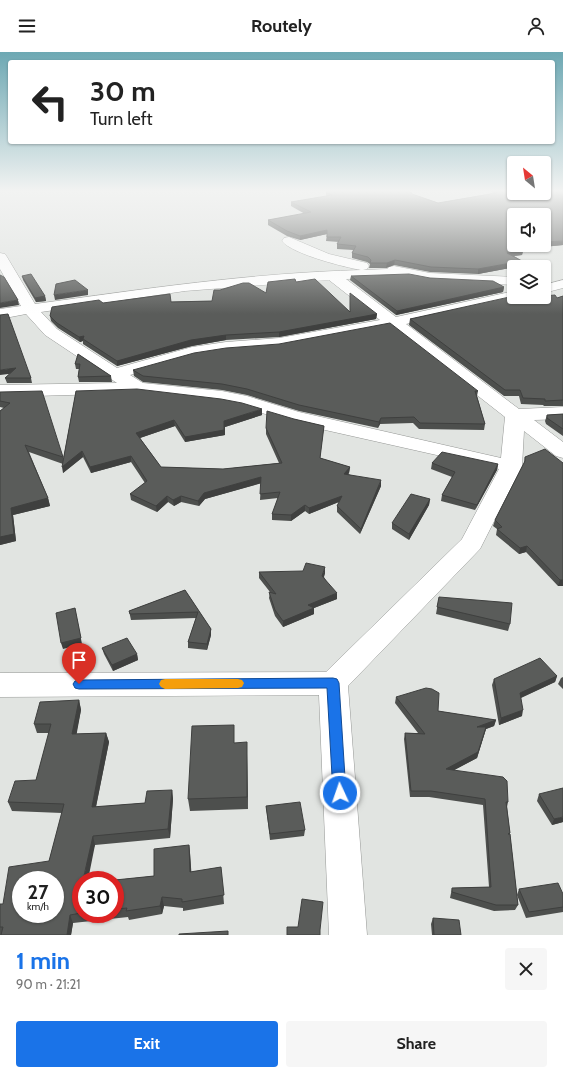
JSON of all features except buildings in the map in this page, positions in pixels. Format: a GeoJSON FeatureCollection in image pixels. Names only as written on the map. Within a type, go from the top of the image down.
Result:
{"type":"FeatureCollection","features":[{"type":"Feature","properties":{"kind":"street"},"geometry":{"type":"LineString","coordinates":[[289,241],[314,254],[349,264],[409,272],[430,277],[507,281]]}},
{"type":"Feature","properties":{"kind":"street"},"geometry":{"type":"LineString","coordinates":[[0,257],[30,309],[51,332],[138,388]]}},
{"type":"Feature","properties":{"kind":"street"},"geometry":{"type":"LineString","coordinates":[[0,314],[185,287],[332,275],[409,272]]}},
{"type":"Feature","properties":{"kind":"street"},"geometry":{"type":"LineString","coordinates":[[332,275],[563,452]]}},
{"type":"Feature","properties":{"kind":"street"},"geometry":{"type":"LineString","coordinates":[[551,280],[563,280]]}},
{"type":"Feature","properties":{"kind":"street"},"geometry":{"type":"LineString","coordinates":[[551,287],[563,284]]}},
{"type":"Feature","properties":{"kind":"street"},"geometry":{"type":"LineString","coordinates":[[115,374],[192,352],[226,347],[279,343],[394,322],[507,297]]}},
{"type":"Feature","properties":{"kind":"street"},"geometry":{"type":"LineString","coordinates":[[0,391],[138,388],[222,397],[247,402],[294,417],[511,466]]}},
{"type":"Feature","properties":{"kind":"street"},"geometry":{"type":"LineString","coordinates":[[515,415],[563,413]]}},
{"type":"Feature","properties":{"kind":"street"},"geometry":{"type":"LineString","coordinates":[[0,685],[333,683],[472,543],[511,466],[515,415]]}},
{"type":"Feature","properties":{"kind":"street"},"geometry":{"type":"LineString","coordinates":[[333,683],[348,935]]}},
{"type":"Feature","properties":{"kind":"slow traffic"},"geometry":{"type":"LineString","coordinates":[[165,684],[238,683]]}},
{"type":"Feature","properties":{"kind":"route"},"geometry":{"type":"LineString","coordinates":[[79,684],[333,683],[340,793]]}}]}
